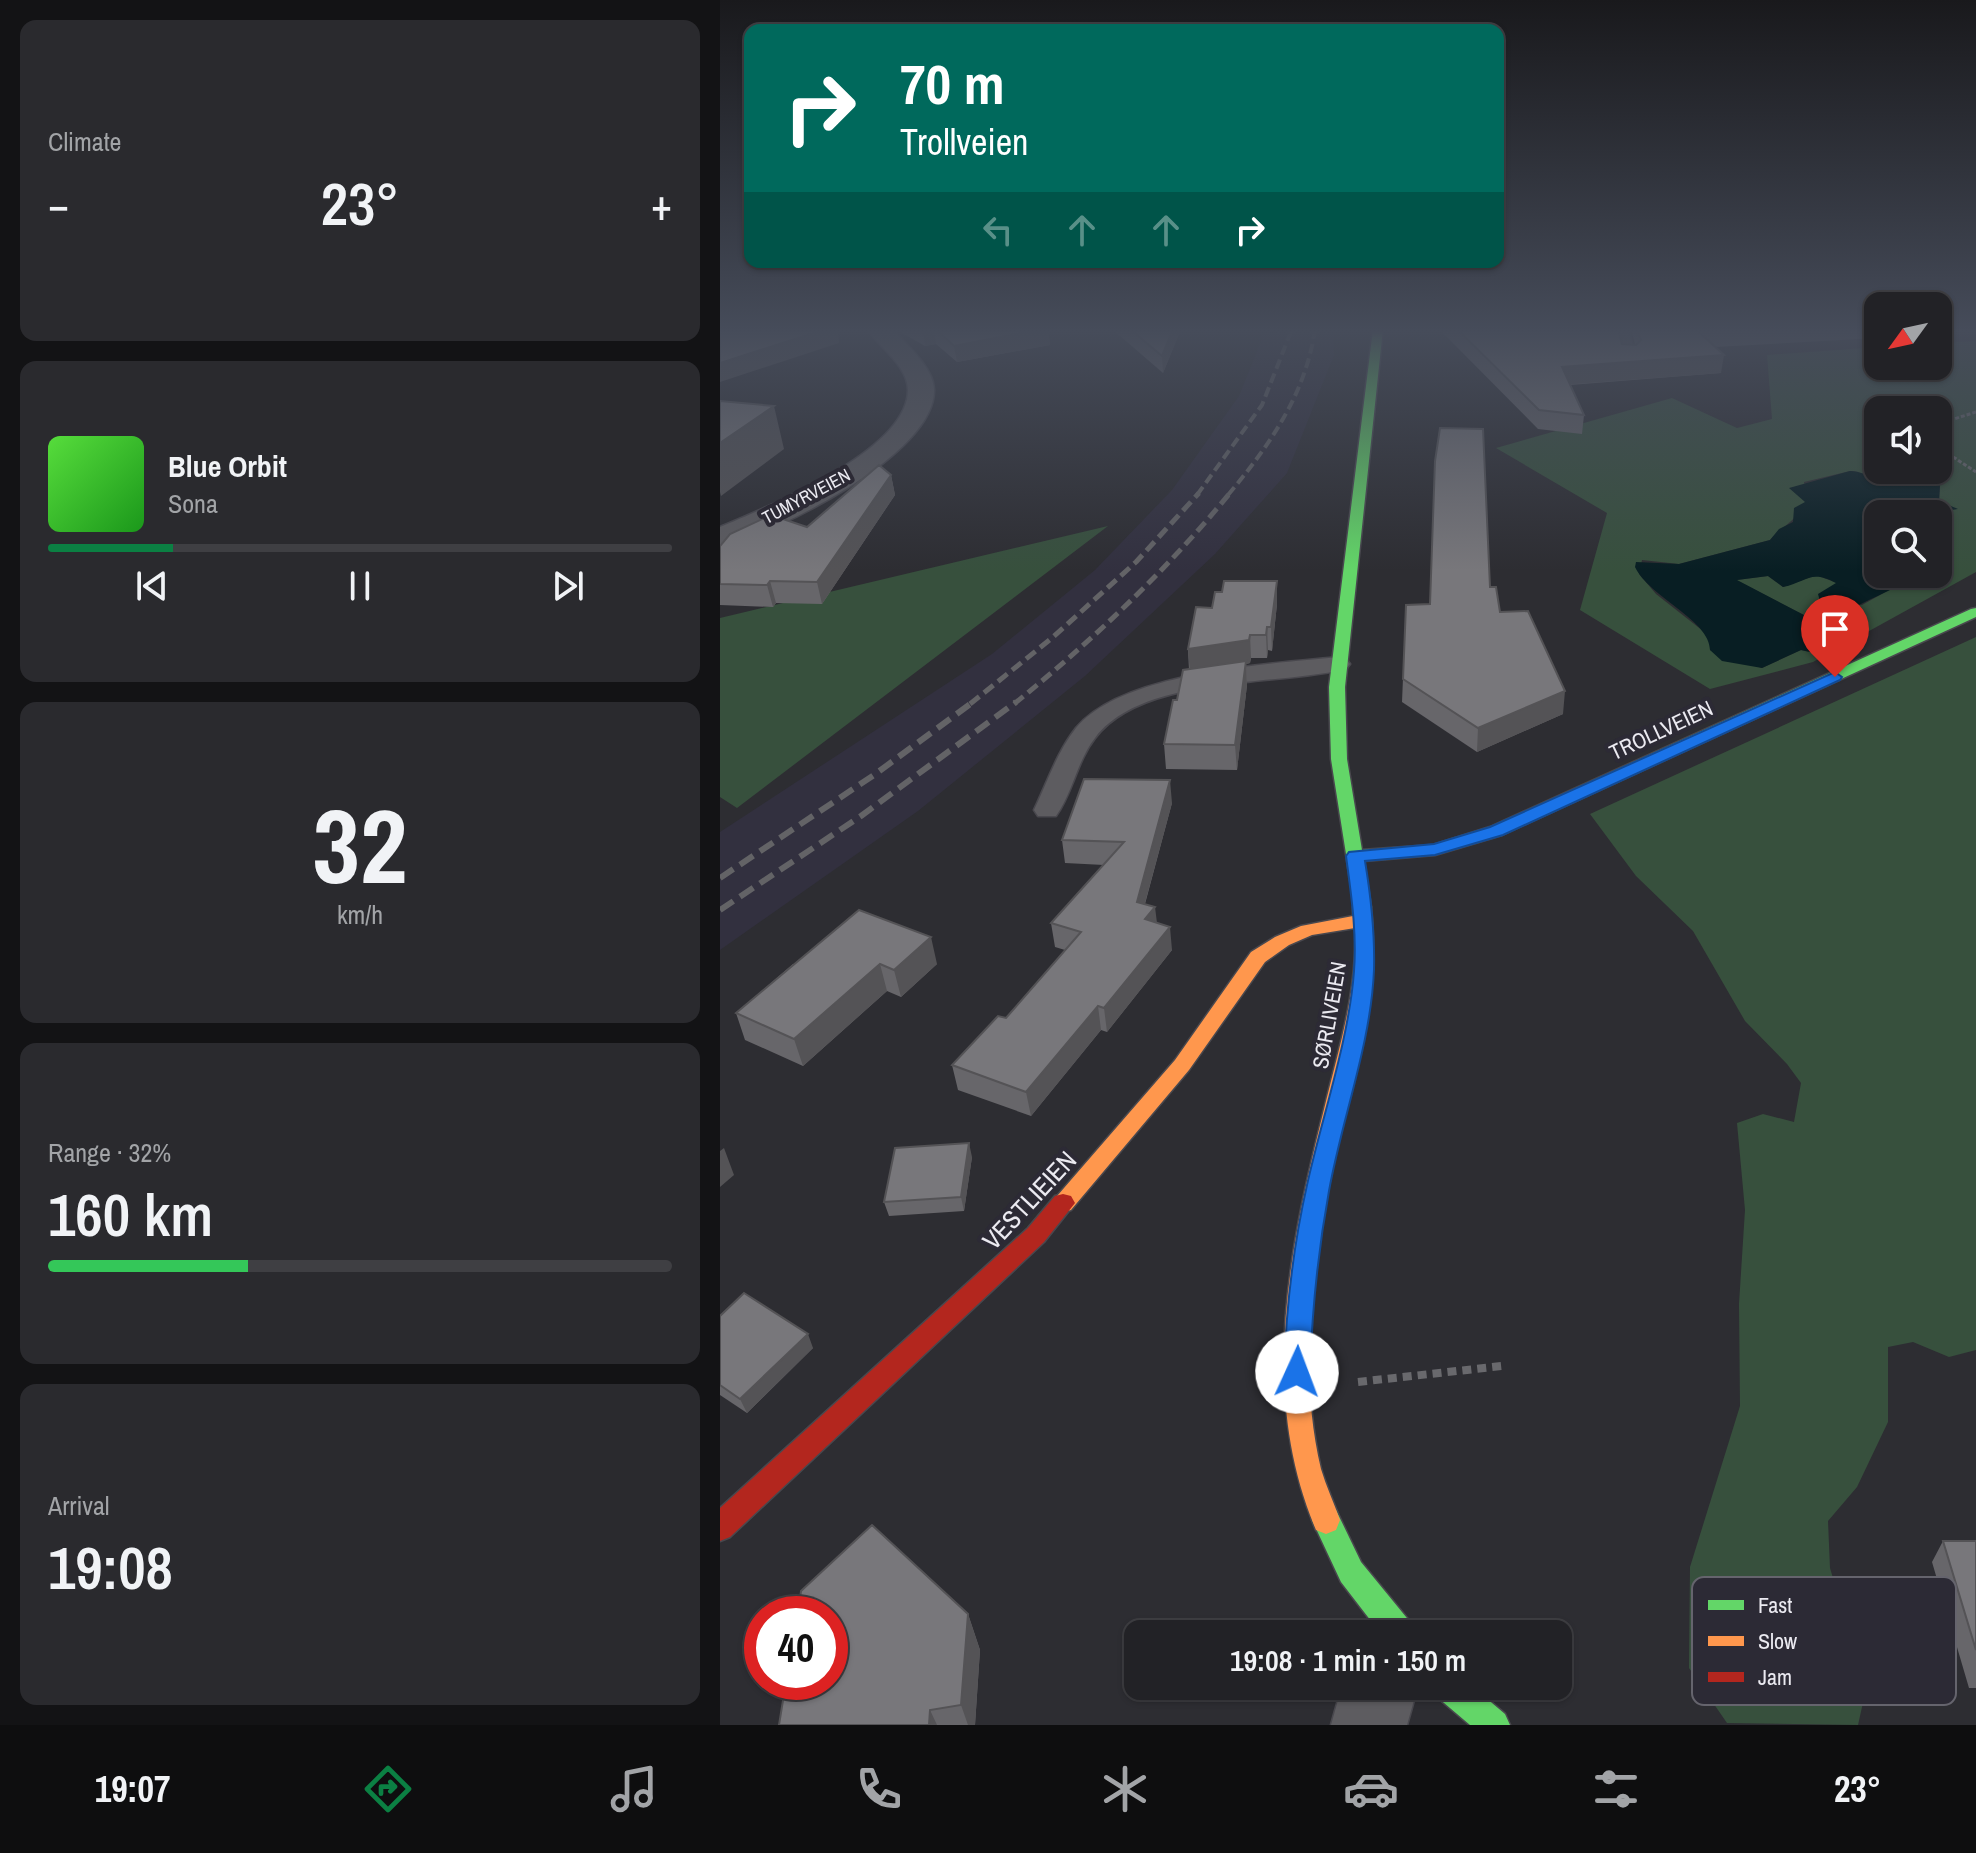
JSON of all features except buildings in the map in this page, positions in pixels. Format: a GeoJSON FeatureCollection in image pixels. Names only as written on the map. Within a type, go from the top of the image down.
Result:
{"type":"FeatureCollection","features":[{"type":"Feature","properties":{"kind":"street","name":"TUMYRVEIEN"},"geometry":{"type":"LineString","coordinates":[[720,538],[828,487],[877,456],[904,430],[916,410]]}},
{"type":"Feature","properties":{"kind":"street","name":"SØRLIVEIEN"},"geometry":{"type":"LineString","coordinates":[[1368,410],[1338,664],[1336,717],[1339,759],[1364,920],[1364,972],[1358,1013],[1322,1163],[1299,1307],[1299,1430],[1319,1506],[1351,1572],[1389,1620]]}},
{"type":"Feature","properties":{"kind":"street","name":"TROLLVEIEN"},"geometry":{"type":"LineString","coordinates":[[1355,856],[1435,850],[1496,831],[1976,612]]}},
{"type":"Feature","properties":{"kind":"street","name":"VESTLIEIEN"},"geometry":{"type":"LineString","coordinates":[[720,1527],[1036,1235],[1182,1065],[1258,957],[1302,930],[1328,922],[1364,920]]}},
{"type":"Feature","properties":{"kind":"street"},"geometry":{"type":"LineString","coordinates":[[1369,1725],[1376,1700]]}},
{"type":"Feature","properties":{"kind":"street"},"geometry":{"type":"LineString","coordinates":[[1465,1700],[1494,1725]]}},
{"type":"Feature","properties":{"kind":"lane"},"geometry":{"type":"LineString","coordinates":[[1047,810],[1086,732],[1105,714],[1141,697],[1217,678],[1338,664]]}},
{"type":"Feature","properties":{"kind":"path"},"geometry":{"type":"LineString","coordinates":[[1952,420],[1976,412]]}},
{"type":"Feature","properties":{"kind":"path"},"geometry":{"type":"LineString","coordinates":[[1952,456],[1976,472]]}},
{"type":"Feature","properties":{"kind":"path"},"geometry":{"type":"LineString","coordinates":[[1357,1382],[1502,1366]]}},
{"type":"Feature","properties":{"kind":"shaded area"},"geometry":{"type":"Polygon","coordinates":[[[1229,410],[1312,410],[1287,473],[1215,554],[1085,676],[918,811],[720,950],[720,832],[992,654],[1095,570],[1172,490],[1229,410]]]}},
{"type":"Feature","properties":{"kind":"green space"},"geometry":{"type":"Polygon","coordinates":[[[1632,410],[1697,410],[1737,428],[1772,419],[1771,410],[1864,410],[1864,474],[1850,471],[1804,482],[1806,500],[1803,507],[1770,540],[1679,564],[1642,560],[1639,574],[1656,594],[1703,631],[1710,639],[1710,650],[1762,668],[1801,650],[1819,654],[1829,648],[1825,626],[1736,580],[1768,576],[1783,587],[1816,575],[1837,583],[1831,588],[1848,607],[1862,605],[1888,588],[1947,588],[1813,662],[1710,689],[1580,610],[1607,513],[1496,448],[1632,410]]]}},
{"type":"Feature","properties":{"kind":"green space"},"geometry":{"type":"Polygon","coordinates":[[[1952,410],[1976,410],[1976,572],[1952,585],[1952,510],[1956,509],[1952,507],[1952,500],[1939,500],[1940,485],[1936,484],[1952,484],[1952,410]]]}},
{"type":"Feature","properties":{"kind":"green space"},"geometry":{"type":"Polygon","coordinates":[[[1108,526],[737,808],[720,797],[720,618],[1108,526]]]}},
{"type":"Feature","properties":{"kind":"green space"},"geometry":{"type":"Polygon","coordinates":[[[1976,637],[1976,1350],[1949,1357],[1913,1342],[1888,1347],[1888,1422],[1857,1487],[1828,1521],[1833,1577],[1692,1577],[1692,1672],[1689,1668],[1690,1567],[1740,1406],[1739,1304],[1745,1210],[1737,1123],[1763,1114],[1794,1122],[1801,1083],[1745,1021],[1693,931],[1636,876],[1590,814],[1976,637]]]}},
{"type":"Feature","properties":{"kind":"green space"},"geometry":{"type":"Polygon","coordinates":[[[1715,1705],[1862,1705],[1858,1725],[1727,1723],[1715,1705]]]}},
{"type":"Feature","properties":{"kind":"water"},"geometry":{"type":"Polygon","coordinates":[[[1850,471],[1864,474],[1864,484],[1940,485],[1939,500],[1864,500],[1864,588],[1890,590],[1840,616],[1822,609],[1818,594],[1836,583],[1827,579],[1814,577],[1783,587],[1768,576],[1737,580],[1825,626],[1829,649],[1819,654],[1801,650],[1762,668],[1722,661],[1710,650],[1707,639],[1690,618],[1642,578],[1635,567],[1636,562],[1679,564],[1770,540],[1779,529],[1793,522],[1794,508],[1805,502],[1789,488],[1850,471]]]}},
{"type":"Feature","properties":{"kind":"railway"},"geometry":{"type":"LineString","coordinates":[[1197,495],[1259,410]]}},
{"type":"Feature","properties":{"kind":"railway"},"geometry":{"type":"LineString","coordinates":[[1228,495],[1258,458],[1288,410]]}},
{"type":"Feature","properties":{"kind":"railway"},"geometry":{"type":"LineString","coordinates":[[970,704],[1052,638],[1136,562],[1199,493]]}},
{"type":"Feature","properties":{"kind":"railway"},"geometry":{"type":"LineString","coordinates":[[1014,704],[1127,604],[1230,493]]}},
{"type":"Feature","properties":{"kind":"railway"},"geometry":{"type":"LineString","coordinates":[[720,878],[874,775],[973,702]]}},
{"type":"Feature","properties":{"kind":"railway"},"geometry":{"type":"LineString","coordinates":[[720,910],[861,816],[1016,702]]}},
{"type":"Feature","properties":{"kind":"traffic: fast"},"geometry":{"type":"LineString","coordinates":[[1362,907],[1339,759],[1337,687],[1369,410]]}},
{"type":"Feature","properties":{"kind":"traffic: fast"},"geometry":{"type":"LineString","coordinates":[[1355,856],[1435,850],[1496,831],[1976,612]]}},
{"type":"Feature","properties":{"kind":"traffic: fast"},"geometry":{"type":"LineString","coordinates":[[1326,1520],[1351,1572],[1389,1620]]}},
{"type":"Feature","properties":{"kind":"traffic: fast"},"geometry":{"type":"LineString","coordinates":[[1465,1700],[1494,1725]]}},
{"type":"Feature","properties":{"kind":"traffic: slow"},"geometry":{"type":"LineString","coordinates":[[1326,1520],[1308,1472],[1299,1420],[1296,1366],[1298,1311],[1314,1201],[1359,1004],[1364,956],[1362,907]]}},
{"type":"Feature","properties":{"kind":"traffic: slow"},"geometry":{"type":"LineString","coordinates":[[1063,1203],[1182,1065],[1258,957],[1282,941],[1308,930],[1364,920]]}},
{"type":"Feature","properties":{"kind":"traffic: jam"},"geometry":{"type":"LineString","coordinates":[[720,1527],[1036,1235],[1063,1203]]}},
{"type":"Feature","properties":{"kind":"route"},"geometry":{"type":"LineString","coordinates":[[1297,1372],[1299,1307],[1317,1190],[1358,1013],[1364,972],[1364,920],[1355,856],[1435,850],[1473,840],[1835,677]]}}]}
